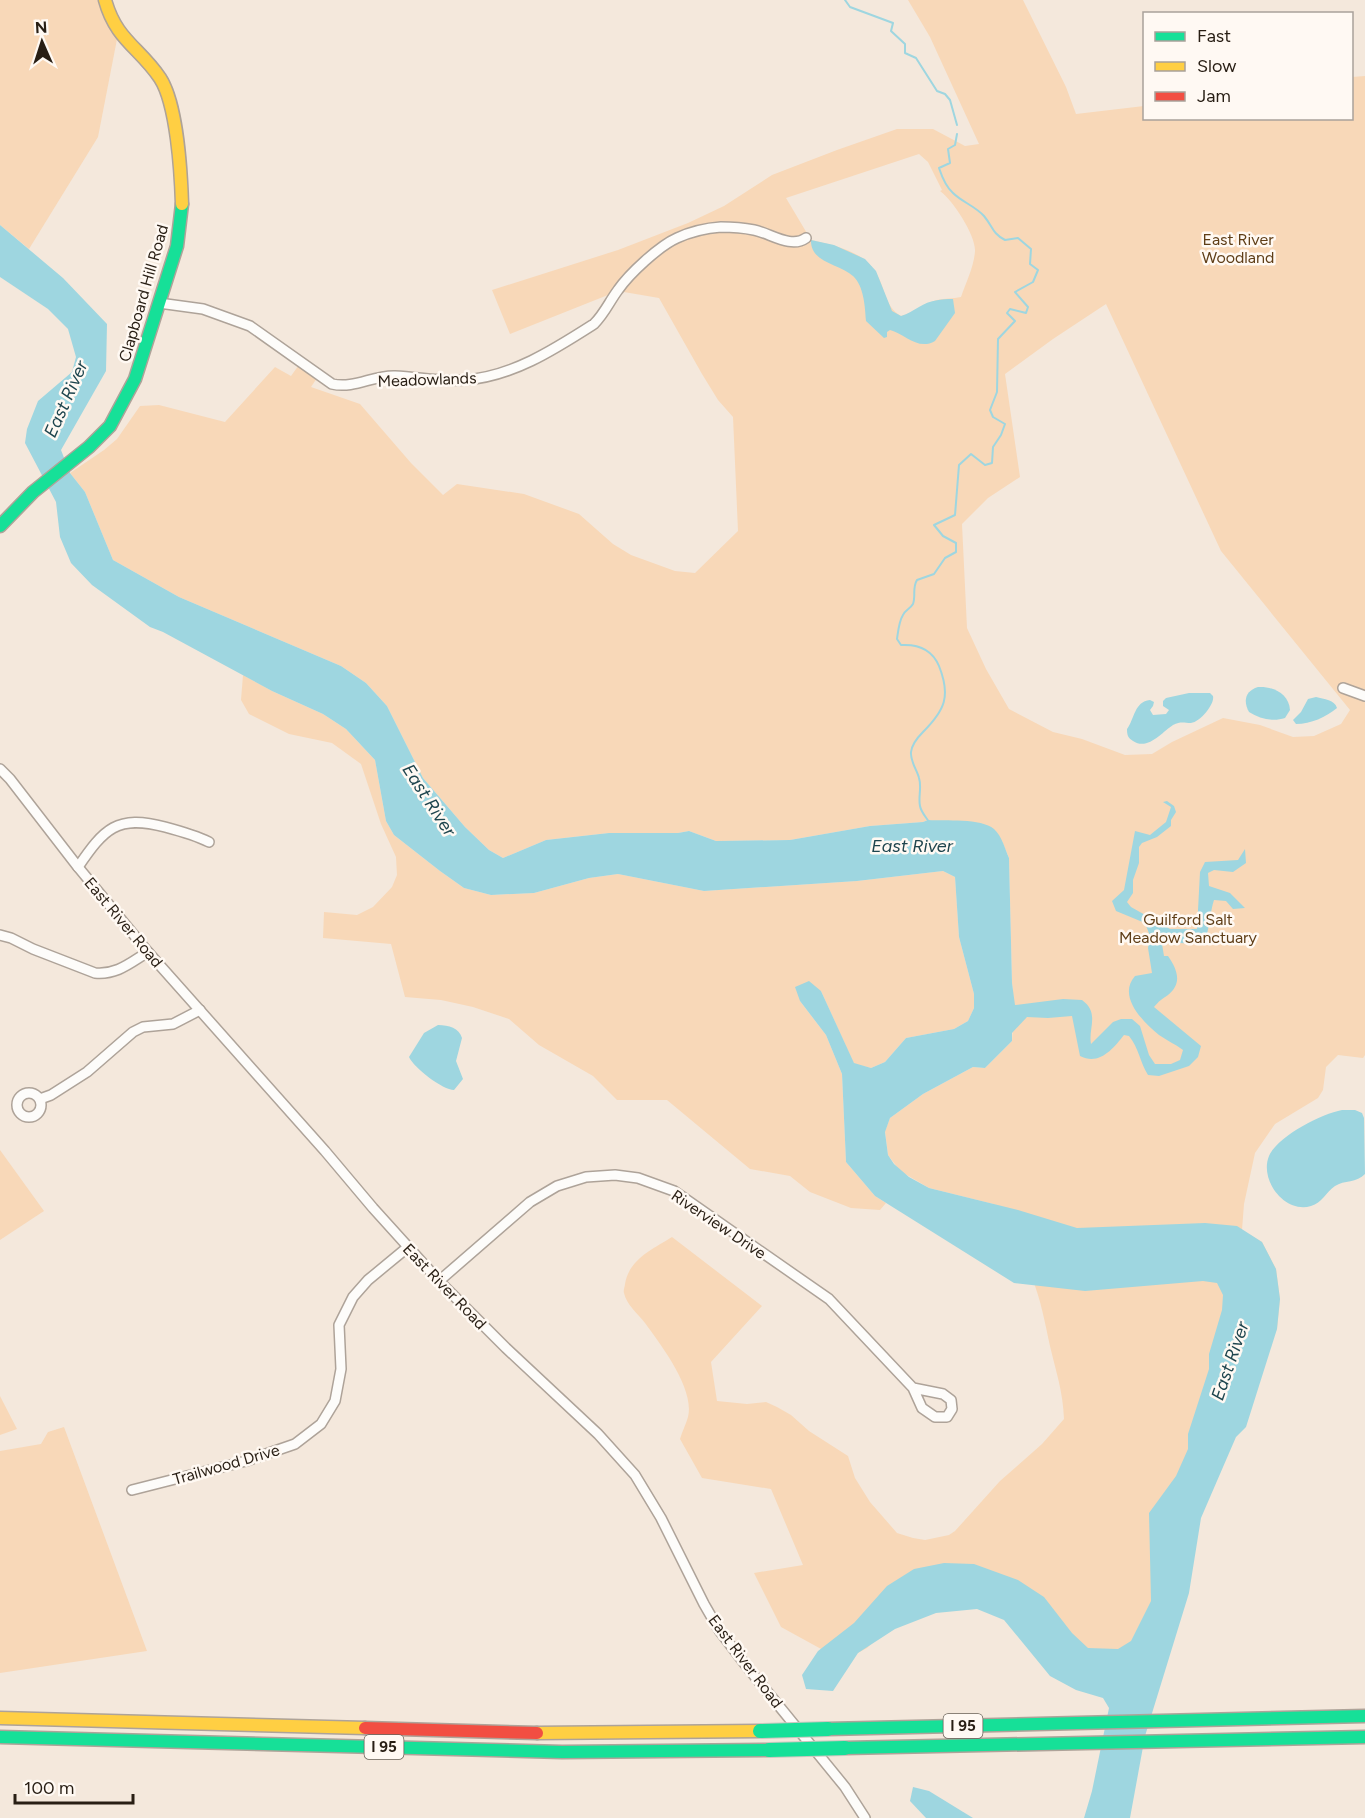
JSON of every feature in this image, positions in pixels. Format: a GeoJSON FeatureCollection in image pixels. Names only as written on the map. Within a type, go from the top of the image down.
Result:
{"type":"FeatureCollection","features":[{"type":"Feature","properties":{"kind":"main road","name":"Clapboard Hill Road"},"geometry":{"type":"LineString","coordinates":[[0,526],[39,487],[89,447],[110,426],[135,379],[177,246],[182,209],[181,172],[169,96],[165,84],[156,71],[119,33],[110,19],[105,0]]}},
{"type":"Feature","properties":{"kind":"main road","name":"I 95"},"geometry":{"type":"LineString","coordinates":[[0,1718],[568,1734],[1365,1716]]}},
{"type":"Feature","properties":{"kind":"main road","name":"I 95"},"geometry":{"type":"LineString","coordinates":[[0,1737],[562,1752],[769,1750],[1365,1737]]}},
{"type":"Feature","properties":{"kind":"street","name":"Meadowlands"},"geometry":{"type":"LineString","coordinates":[[159,303],[203,309],[250,326],[332,384],[343,387],[395,376],[433,381],[467,380],[493,376],[519,367],[594,324],[604,314],[623,284],[647,260],[675,239],[695,232],[722,227],[753,230],[786,241],[802,241],[806,238]]}},
{"type":"Feature","properties":{"kind":"street"},"geometry":{"type":"LineString","coordinates":[[1343,688],[1365,696]]}},
{"type":"Feature","properties":{"kind":"street","name":"East River Road"},"geometry":{"type":"LineString","coordinates":[[0,769],[148,952],[326,1151],[369,1204],[439,1281],[619,1456],[635,1475],[661,1518],[719,1630],[845,1787],[865,1818]]}},
{"type":"Feature","properties":{"kind":"street"},"geometry":{"type":"LineString","coordinates":[[78,867],[96,841],[109,830],[130,821],[146,822],[197,836],[209,842]]}},
{"type":"Feature","properties":{"kind":"street"},"geometry":{"type":"LineString","coordinates":[[0,935],[85,969],[106,974],[118,970],[148,952]]}},
{"type":"Feature","properties":{"kind":"street"},"geometry":{"type":"LineString","coordinates":[[40,1099],[51,1095],[87,1072],[133,1032],[143,1028],[173,1024],[200,1010]]}},
{"type":"Feature","properties":{"kind":"street","name":"Riverview Drive"},"geometry":{"type":"LineString","coordinates":[[439,1281],[530,1202],[557,1186],[586,1177],[638,1178],[674,1191],[829,1299],[913,1388]]}},
{"type":"Feature","properties":{"kind":"street","name":"Trailwood Drive"},"geometry":{"type":"LineString","coordinates":[[132,1490],[257,1457],[295,1444],[321,1424],[335,1401],[341,1369],[339,1325],[353,1298],[368,1280],[408,1247]]}},
{"type":"Feature","properties":{"kind":"green space"},"geometry":{"type":"Polygon","coordinates":[[[0,0],[105,0],[118,34],[98,137],[29,249],[0,225],[0,0]]]}},
{"type":"Feature","properties":{"kind":"green space","name":"Guilford Salt Meadow Sanctuary"},"geometry":{"type":"Polygon","coordinates":[[[908,0],[1023,0],[1066,87],[1076,114],[1143,106],[1143,120],[1353,120],[1353,77],[1365,76],[1365,1055],[1363,1058],[1338,1055],[1326,1067],[1323,1090],[1318,1098],[1275,1124],[1255,1153],[1244,1204],[1242,1230],[1262,1242],[1276,1269],[1280,1299],[1277,1329],[1199,1480],[1147,1678],[965,1589],[886,1630],[867,1648],[843,1661],[781,1627],[754,1573],[803,1565],[771,1489],[702,1478],[680,1439],[688,1417],[689,1406],[682,1381],[667,1355],[630,1305],[624,1292],[627,1275],[637,1261],[672,1237],[762,1306],[711,1362],[717,1401],[747,1404],[766,1402],[791,1415],[809,1431],[848,1456],[855,1478],[870,1502],[897,1533],[913,1538],[925,1540],[949,1535],[955,1531],[1000,1481],[1042,1444],[1064,1419],[1059,1382],[1035,1286],[993,1204],[929,1188],[900,1171],[888,1155],[885,1131],[890,1118],[923,1094],[973,1067],[985,1068],[1012,1041],[1014,1005],[1009,858],[1002,841],[928,820],[870,826],[790,840],[716,841],[689,831],[609,833],[546,840],[503,858],[489,850],[465,827],[423,778],[387,706],[366,683],[341,666],[179,597],[113,560],[85,492],[70,473],[117,439],[140,406],[159,405],[225,422],[275,367],[291,376],[301,362],[319,375],[311,387],[360,404],[411,463],[443,495],[457,484],[524,494],[579,514],[613,544],[631,555],[675,571],[695,573],[738,531],[733,417],[718,400],[659,298],[618,291],[510,334],[492,290],[618,250],[688,223],[724,206],[772,175],[897,129],[933,129],[965,146],[979,144],[930,37],[908,0]],[[919,154],[786,198],[811,240],[847,250],[871,265],[888,302],[901,316],[932,301],[961,297],[974,257],[972,237],[963,219],[940,191],[942,190],[928,162],[919,154]],[[1106,304],[1005,374],[1020,477],[988,498],[962,524],[967,628],[986,669],[1009,709],[1053,732],[1082,739],[1125,755],[1152,754],[1223,718],[1260,725],[1293,737],[1314,736],[1341,724],[1350,710],[1221,551],[1106,304]]]}},
{"type":"Feature","properties":{"kind":"green space"},"geometry":{"type":"Polygon","coordinates":[[[243,675],[323,714],[346,729],[375,760],[386,821],[394,835],[464,888],[491,895],[534,893],[589,878],[618,874],[704,891],[857,881],[943,871],[955,877],[959,937],[974,994],[974,1008],[968,1021],[954,1029],[906,1038],[885,1062],[871,1068],[854,1064],[821,991],[800,1001],[826,1035],[842,1074],[846,1162],[875,1196],[886,1203],[880,1210],[851,1208],[810,1192],[790,1176],[750,1169],[667,1100],[617,1100],[593,1076],[539,1045],[509,1019],[473,1007],[441,1000],[405,997],[391,944],[323,938],[324,912],[357,915],[373,907],[392,887],[397,875],[396,857],[381,824],[361,764],[332,743],[289,734],[249,714],[241,700],[243,675]]]}},
{"type":"Feature","properties":{"kind":"green space"},"geometry":{"type":"Polygon","coordinates":[[[0,1150],[44,1211],[0,1240],[0,1150]]]}},
{"type":"Feature","properties":{"kind":"green space"},"geometry":{"type":"Polygon","coordinates":[[[0,1396],[17,1429],[0,1435],[0,1396]]]}},
{"type":"Feature","properties":{"kind":"green space"},"geometry":{"type":"Polygon","coordinates":[[[64,1427],[147,1651],[0,1673],[0,1451],[41,1444],[48,1432],[64,1427]]]}},
{"type":"Feature","properties":{"kind":"water","name":"East River"},"geometry":{"type":"Polygon","coordinates":[[[0,225],[63,278],[107,324],[106,371],[61,450],[70,473],[85,492],[113,560],[179,597],[341,666],[366,683],[387,706],[423,778],[465,827],[489,850],[503,858],[546,840],[609,833],[689,831],[716,841],[790,840],[870,826],[928,820],[962,821],[988,825],[997,832],[1009,858],[1012,983],[1015,1005],[1063,999],[1082,1000],[1091,1010],[1091,1044],[1113,1022],[1132,1019],[1140,1026],[1149,1055],[1155,1064],[1171,1064],[1180,1060],[1183,1050],[1159,1035],[1146,1023],[1130,1000],[1130,984],[1135,976],[1152,973],[1148,948],[1150,936],[1145,923],[1116,911],[1112,901],[1124,890],[1135,831],[1150,835],[1166,822],[1171,807],[1163,802],[1167,801],[1174,806],[1176,812],[1171,820],[1171,826],[1139,847],[1139,863],[1133,880],[1133,893],[1127,902],[1131,907],[1170,929],[1197,929],[1200,872],[1205,862],[1238,860],[1245,849],[1246,863],[1233,872],[1214,870],[1208,873],[1209,886],[1230,893],[1245,908],[1233,909],[1226,901],[1214,900],[1206,937],[1186,943],[1166,938],[1162,944],[1164,956],[1168,956],[1174,966],[1177,981],[1173,990],[1154,1007],[1201,1046],[1198,1057],[1189,1066],[1159,1076],[1148,1075],[1129,1036],[1124,1035],[1105,1054],[1087,1059],[1080,1056],[1072,1016],[1027,1017],[1012,1033],[1012,1041],[985,1068],[973,1067],[923,1094],[890,1118],[885,1132],[888,1155],[894,1164],[909,1177],[929,1188],[1018,1210],[1077,1228],[1205,1223],[1237,1226],[1262,1242],[1276,1269],[1280,1299],[1277,1329],[1246,1427],[1236,1437],[1201,1518],[1189,1593],[1145,1736],[1130,1818],[1084,1818],[1092,1791],[1109,1708],[1103,1698],[1076,1690],[1050,1676],[1004,1620],[977,1609],[936,1613],[895,1629],[858,1653],[833,1691],[806,1689],[802,1675],[818,1651],[854,1623],[887,1586],[914,1569],[944,1563],[974,1564],[1018,1580],[1044,1597],[1072,1633],[1088,1648],[1118,1649],[1131,1641],[1151,1601],[1149,1513],[1176,1476],[1188,1449],[1188,1434],[1209,1369],[1209,1354],[1222,1310],[1223,1295],[1217,1283],[1203,1281],[1085,1291],[1014,1283],[875,1196],[846,1162],[842,1074],[826,1035],[800,1001],[795,987],[809,981],[821,991],[854,1063],[871,1068],[885,1062],[906,1038],[954,1029],[968,1021],[974,1008],[974,994],[959,937],[955,877],[943,871],[857,881],[704,891],[618,874],[589,878],[534,893],[491,895],[464,888],[394,835],[386,821],[375,760],[346,729],[323,714],[272,691],[150,627],[92,585],[71,563],[60,537],[56,502],[25,443],[27,429],[38,401],[72,372],[76,357],[68,329],[48,309],[0,277],[0,225]]]}},
{"type":"Feature","properties":{"kind":"water"},"geometry":{"type":"Polygon","coordinates":[[[811,240],[834,245],[865,259],[876,271],[892,311],[901,316],[927,303],[944,299],[953,299],[955,313],[935,341],[929,344],[917,343],[890,330],[884,338],[866,321],[863,297],[857,280],[815,254],[811,240]]]}},
{"type":"Feature","properties":{"kind":"water"},"geometry":{"type":"Polygon","coordinates":[[[1258,687],[1269,688],[1283,695],[1290,710],[1285,718],[1267,719],[1249,712],[1246,697],[1250,691],[1258,687]]]}},
{"type":"Feature","properties":{"kind":"water"},"geometry":{"type":"Polygon","coordinates":[[[1189,693],[1210,693],[1213,696],[1209,708],[1195,722],[1173,725],[1144,744],[1133,741],[1129,737],[1127,729],[1138,707],[1145,701],[1154,702],[1150,710],[1153,715],[1166,714],[1169,710],[1163,706],[1163,701],[1166,698],[1189,693]]]}},
{"type":"Feature","properties":{"kind":"water"},"geometry":{"type":"Polygon","coordinates":[[[1316,697],[1332,702],[1337,708],[1318,719],[1296,724],[1293,720],[1301,712],[1308,699],[1316,697]]]}},
{"type":"Feature","properties":{"kind":"water"},"geometry":{"type":"Polygon","coordinates":[[[438,1025],[453,1028],[462,1038],[456,1061],[463,1079],[454,1090],[429,1078],[409,1057],[424,1033],[438,1025]]]}},
{"type":"Feature","properties":{"kind":"water"},"geometry":{"type":"Polygon","coordinates":[[[1342,1110],[1355,1110],[1362,1113],[1364,1118],[1365,1174],[1358,1179],[1335,1186],[1311,1206],[1292,1205],[1276,1193],[1271,1184],[1267,1165],[1269,1156],[1281,1141],[1301,1127],[1342,1110]]]}},
{"type":"Feature","properties":{"kind":"water"},"geometry":{"type":"Polygon","coordinates":[[[913,1787],[929,1791],[973,1818],[926,1818],[910,1801],[913,1787]]]}},
{"type":"Feature","properties":{"kind":"waterway"},"geometry":{"type":"LineString","coordinates":[[845,0],[850,7],[893,23],[891,31],[905,44],[905,53],[916,58],[937,91],[945,94],[950,100],[957,125]]}},
{"type":"Feature","properties":{"kind":"waterway"},"geometry":{"type":"LineString","coordinates":[[929,822],[922,812],[920,781],[911,752],[916,741],[941,709],[945,686],[939,666],[932,655],[913,645],[901,645],[897,639],[899,627],[904,613],[913,604],[917,580],[934,574],[945,558],[956,552],[956,543],[943,536],[934,525],[955,515],[959,465],[971,454],[985,465],[992,463],[993,447],[1005,424],[993,417],[990,410],[997,392],[998,339],[1015,321],[1007,313],[1010,309],[1026,313],[1028,307],[1015,292],[1033,282],[1038,270],[1030,264],[1031,249],[1018,238],[1005,240],[1001,237],[980,213],[946,185],[939,168],[950,163],[948,149],[955,145],[957,134]]}},
{"type":"Feature","properties":{"kind":"traffic: fast"},"geometry":{"type":"LineString","coordinates":[[0,526],[33,492],[89,447],[110,426],[135,379],[177,246],[182,204]]}},
{"type":"Feature","properties":{"kind":"traffic: fast"},"geometry":{"type":"LineString","coordinates":[[828,1729],[1365,1716]]}},
{"type":"Feature","properties":{"kind":"traffic: fast"},"geometry":{"type":"LineString","coordinates":[[760,1731],[828,1729]]}},
{"type":"Feature","properties":{"kind":"traffic: fast"},"geometry":{"type":"LineString","coordinates":[[0,1737],[562,1752],[769,1750]]}},
{"type":"Feature","properties":{"kind":"traffic: fast"},"geometry":{"type":"LineString","coordinates":[[845,1748],[1365,1737]]}},
{"type":"Feature","properties":{"kind":"traffic: fast"},"geometry":{"type":"LineString","coordinates":[[769,1750],[845,1748]]}},
{"type":"Feature","properties":{"kind":"traffic: slow"},"geometry":{"type":"LineString","coordinates":[[105,0],[115,25],[152,67],[166,90],[177,139],[182,204]]}},
{"type":"Feature","properties":{"kind":"traffic: slow"},"geometry":{"type":"LineString","coordinates":[[0,1718],[365,1728]]}},
{"type":"Feature","properties":{"kind":"traffic: slow"},"geometry":{"type":"LineString","coordinates":[[537,1733],[760,1731]]}},
{"type":"Feature","properties":{"kind":"traffic: jam"},"geometry":{"type":"LineString","coordinates":[[365,1728],[537,1733]]}},
{"type":"Feature","properties":{"kind":"park label","name":"East River Woodland"},"geometry":{"type":"Point","coordinates":[1238,248]}}]}
